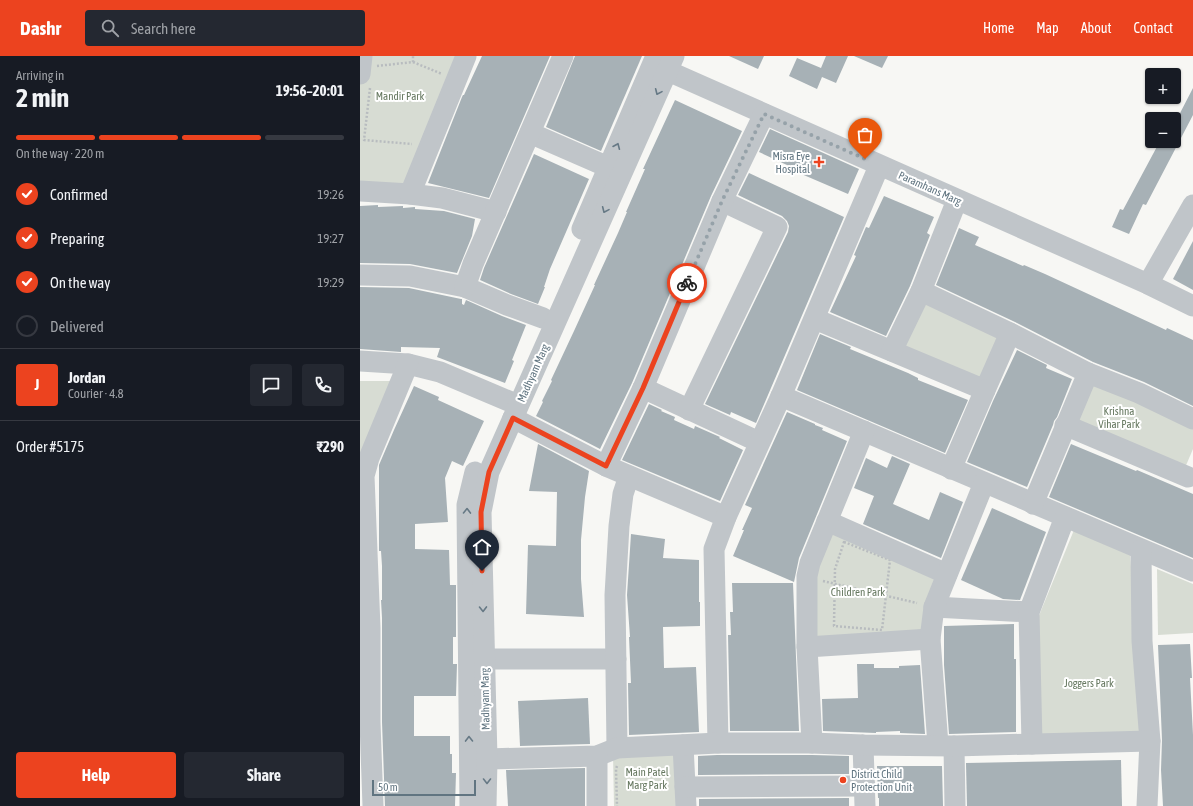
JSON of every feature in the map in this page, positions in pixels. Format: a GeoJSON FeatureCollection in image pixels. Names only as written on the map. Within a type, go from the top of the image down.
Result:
{"type":"FeatureCollection","features":[{"type":"Feature","properties":{"kind":"street"},"geometry":{"type":"LineString","coordinates":[[410,194],[466,56]]}},
{"type":"Feature","properties":{"kind":"street"},"geometry":{"type":"LineString","coordinates":[[465,287],[473,264],[563,56]]}},
{"type":"Feature","properties":{"kind":"street","name":"Paramhans Marg"},"geometry":{"type":"LineString","coordinates":[[666,61],[764,114],[1148,284],[1193,306]]}},
{"type":"Feature","properties":{"kind":"street","name":"Madhyam Marg"},"geometry":{"type":"LineString","coordinates":[[486,806],[487,758],[481,512],[489,472],[543,318],[608,167],[666,61]]}},
{"type":"Feature","properties":{"kind":"street","name":"Madhyam Marg"},"geometry":{"type":"LineString","coordinates":[[470,806],[467,505],[476,468],[512,408],[666,61]]}},
{"type":"Feature","properties":{"kind":"street"},"geometry":{"type":"LineString","coordinates":[[606,466],[643,388],[722,201],[764,114]]}},
{"type":"Feature","properties":{"kind":"street"},"geometry":{"type":"LineString","coordinates":[[530,133],[608,167]]}},
{"type":"Feature","properties":{"kind":"street"},"geometry":{"type":"LineString","coordinates":[[718,743],[714,549],[726,517],[781,396],[879,166]]}},
{"type":"Feature","properties":{"kind":"street"},"geometry":{"type":"LineString","coordinates":[[360,191],[410,194],[442,198],[496,212]]}},
{"type":"Feature","properties":{"kind":"street"},"geometry":{"type":"LineString","coordinates":[[892,351],[920,290],[957,200]]}},
{"type":"Feature","properties":{"kind":"street"},"geometry":{"type":"LineString","coordinates":[[689,410],[777,226],[722,201]]}},
{"type":"Feature","properties":{"kind":"street"},"geometry":{"type":"LineString","coordinates":[[1148,284],[1193,205]]}},
{"type":"Feature","properties":{"kind":"street"},"geometry":{"type":"LineString","coordinates":[[360,275],[410,276],[465,287],[507,305],[543,318]]}},
{"type":"Feature","properties":{"kind":"street"},"geometry":{"type":"LineString","coordinates":[[920,290],[1010,333],[1088,373],[1139,393],[1193,419]]}},
{"type":"Feature","properties":{"kind":"street"},"geometry":{"type":"LineString","coordinates":[[814,319],[985,390]]}},
{"type":"Feature","properties":{"kind":"street"},"geometry":{"type":"LineString","coordinates":[[951,469],[1010,333]]}},
{"type":"Feature","properties":{"kind":"street"},"geometry":{"type":"LineString","coordinates":[[360,361],[408,364],[440,372],[512,408],[606,466],[726,517]]}},
{"type":"Feature","properties":{"kind":"street"},"geometry":{"type":"LineString","coordinates":[[373,806],[365,722],[365,458],[408,364]]}},
{"type":"Feature","properties":{"kind":"street"},"geometry":{"type":"LineString","coordinates":[[1033,504],[1088,373]]}},
{"type":"Feature","properties":{"kind":"street"},"geometry":{"type":"LineString","coordinates":[[643,388],[759,442]]}},
{"type":"Feature","properties":{"kind":"street"},"geometry":{"type":"LineString","coordinates":[[781,396],[1193,571]]}},
{"type":"Feature","properties":{"kind":"street"},"geometry":{"type":"LineString","coordinates":[[1065,426],[1191,474]]}},
{"type":"Feature","properties":{"kind":"street"},"geometry":{"type":"LineString","coordinates":[[812,743],[806,647],[807,576],[810,562],[864,432]]}},
{"type":"Feature","properties":{"kind":"street"},"geometry":{"type":"LineString","coordinates":[[618,756],[615,595],[619,526],[623,494],[629,476]]}},
{"type":"Feature","properties":{"kind":"street"},"geometry":{"type":"LineString","coordinates":[[956,806],[930,639],[934,607],[984,483]]}},
{"type":"Feature","properties":{"kind":"street"},"geometry":{"type":"LineString","coordinates":[[1032,744],[1029,612],[1065,517]]}},
{"type":"Feature","properties":{"kind":"street"},"geometry":{"type":"LineString","coordinates":[[827,521],[948,574]]}},
{"type":"Feature","properties":{"kind":"street"},"geometry":{"type":"LineString","coordinates":[[1141,550],[1142,641],[1150,742],[1147,806]]}},
{"type":"Feature","properties":{"kind":"street"},"geometry":{"type":"LineString","coordinates":[[934,607],[1029,612]]}},
{"type":"Feature","properties":{"kind":"street"},"geometry":{"type":"LineString","coordinates":[[806,647],[930,639]]}},
{"type":"Feature","properties":{"kind":"street"},"geometry":{"type":"LineString","coordinates":[[484,659],[616,658]]}},
{"type":"Feature","properties":{"kind":"street"},"geometry":{"type":"LineString","coordinates":[[487,758],[618,756],[683,745],[718,743],[946,745],[1150,742]]}},
{"type":"Feature","properties":{"kind":"street"},"geometry":{"type":"LineString","coordinates":[[683,745],[685,797],[865,796],[863,745]]}},
{"type":"Feature","properties":{"kind":"street"},"geometry":{"type":"LineString","coordinates":[[597,756],[597,806]]}},
{"type":"Feature","properties":{"kind":"path"},"geometry":{"type":"LineString","coordinates":[[413,56],[413,62]]}},
{"type":"Feature","properties":{"kind":"path"},"geometry":{"type":"LineString","coordinates":[[430,145],[364,140],[366,69],[413,62],[447,77]]}},
{"type":"Feature","properties":{"kind":"path"},"geometry":{"type":"LineString","coordinates":[[844,542],[890,560],[886,596],[882,630],[834,626],[836,570],[844,542]]}},
{"type":"Feature","properties":{"kind":"path"},"geometry":{"type":"LineString","coordinates":[[818,580],[934,607]]}},
{"type":"Feature","properties":{"kind":"path"},"geometry":{"type":"LineString","coordinates":[[617,806],[616,769],[618,756]]}},
{"type":"Feature","properties":{"kind":"green space","name":"Mandir Park"},"geometry":{"type":"Polygon","coordinates":[[[362,56],[463,56],[410,194],[360,191],[360,74],[362,56]]]}},
{"type":"Feature","properties":{"kind":"green space"},"geometry":{"type":"Polygon","coordinates":[[[921,291],[1008,336],[982,389],[896,353],[921,291]]]}},
{"type":"Feature","properties":{"kind":"green space","name":"Krishna Vihar Park"},"geometry":{"type":"Polygon","coordinates":[[[1091,380],[1193,425],[1193,449],[1184,470],[1073,421],[1091,380]]]}},
{"type":"Feature","properties":{"kind":"green space"},"geometry":{"type":"Polygon","coordinates":[[[360,381],[392,381],[360,454],[360,381]]]}},
{"type":"Feature","properties":{"kind":"green space","name":"Children Park"},"geometry":{"type":"Polygon","coordinates":[[[827,521],[947,574],[930,639],[807,647],[807,576],[827,521]]]}},
{"type":"Feature","properties":{"kind":"green space","name":"Joggers Park"},"geometry":{"type":"Polygon","coordinates":[[[1074,530],[1130,552],[1142,733],[1040,735],[1038,618],[1074,530]]]}},
{"type":"Feature","properties":{"kind":"green space"},"geometry":{"type":"Polygon","coordinates":[[[1157,569],[1193,584],[1193,633],[1158,635],[1157,569]]]}},
{"type":"Feature","properties":{"kind":"green space","name":"Main Patel Marg Park"},"geometry":{"type":"Polygon","coordinates":[[[676,749],[676,806],[614,806],[613,754],[676,749]]]}},
{"type":"Feature","properties":{"kind":"building"},"geometry":{"type":"Polygon","coordinates":[[[482,56],[550,56],[489,198],[428,183],[462,97],[482,56]]]}},
{"type":"Feature","properties":{"kind":"building"},"geometry":{"type":"Polygon","coordinates":[[[575,56],[642,56],[601,151],[546,127],[575,56]]]}},
{"type":"Feature","properties":{"kind":"building"},"geometry":{"type":"Polygon","coordinates":[[[729,56],[764,56],[758,69],[729,56]]]}},
{"type":"Feature","properties":{"kind":"building"},"geometry":{"type":"Polygon","coordinates":[[[826,56],[848,56],[836,83],[822,77],[817,89],[789,76],[797,58],[821,68],[826,56]]]}},
{"type":"Feature","properties":{"kind":"building"},"geometry":{"type":"Polygon","coordinates":[[[854,56],[888,56],[882,68],[854,56]]]}},
{"type":"Feature","properties":{"kind":"building"},"geometry":{"type":"Polygon","coordinates":[[[1193,88],[1193,115],[1181,138],[1181,112],[1193,88]]]}},
{"type":"Feature","properties":{"kind":"building"},"geometry":{"type":"Polygon","coordinates":[[[675,100],[742,131],[711,196],[632,383],[600,449],[536,416],[618,233],[645,169],[643,169],[675,100]]]}},
{"type":"Feature","properties":{"kind":"building"},"geometry":{"type":"Polygon","coordinates":[[[770,129],[859,169],[848,194],[799,173],[800,171],[759,152],[770,129]]]}},
{"type":"Feature","properties":{"kind":"building"},"geometry":{"type":"Polygon","coordinates":[[[1156,148],[1176,148],[1146,205],[1143,204],[1129,234],[1112,227],[1120,209],[1123,210],[1156,148]]]}},
{"type":"Feature","properties":{"kind":"building"},"geometry":{"type":"Polygon","coordinates":[[[534,154],[589,179],[550,269],[538,304],[480,280],[534,154]]]}},
{"type":"Feature","properties":{"kind":"building"},"geometry":{"type":"Polygon","coordinates":[[[749,173],[844,217],[756,423],[731,412],[730,415],[705,404],[788,232],[789,226],[787,221],[782,216],[738,195],[749,173]]]}},
{"type":"Feature","properties":{"kind":"building"},"geometry":{"type":"Polygon","coordinates":[[[884,196],[934,217],[927,233],[930,235],[910,286],[886,336],[830,312],[856,256],[854,255],[866,227],[869,228],[884,196]]]}},
{"type":"Feature","properties":{"kind":"building"},"geometry":{"type":"Polygon","coordinates":[[[378,205],[378,207],[403,206],[403,208],[415,207],[415,209],[444,211],[475,219],[472,236],[457,273],[410,264],[360,263],[360,206],[378,205]]]}},
{"type":"Feature","properties":{"kind":"building"},"geometry":{"type":"Polygon","coordinates":[[[959,228],[979,237],[975,245],[1045,274],[1166,330],[1167,328],[1193,340],[1193,406],[1144,382],[1093,362],[1015,322],[936,285],[959,228]]]}},
{"type":"Feature","properties":{"kind":"building"},"geometry":{"type":"Polygon","coordinates":[[[1193,241],[1193,290],[1173,279],[1193,241]]]}},
{"type":"Feature","properties":{"kind":"building"},"geometry":{"type":"Polygon","coordinates":[[[360,287],[409,288],[462,299],[462,304],[464,305],[466,300],[526,325],[512,360],[514,361],[505,383],[437,357],[440,348],[401,347],[401,352],[360,349],[360,287]]]}},
{"type":"Feature","properties":{"kind":"building"},"geometry":{"type":"Polygon","coordinates":[[[820,334],[851,347],[850,349],[908,373],[918,378],[918,380],[968,400],[945,453],[797,390],[820,334]]]}},
{"type":"Feature","properties":{"kind":"building"},"geometry":{"type":"Polygon","coordinates":[[[1017,350],[1047,365],[1046,368],[1072,379],[1027,487],[967,462],[1017,350]]]}},
{"type":"Feature","properties":{"kind":"building"},"geometry":{"type":"Polygon","coordinates":[[[414,386],[439,397],[438,400],[484,421],[463,466],[452,461],[445,478],[448,522],[415,524],[415,549],[449,550],[450,585],[456,585],[456,637],[453,637],[453,664],[457,664],[456,696],[414,696],[414,736],[450,736],[452,773],[456,773],[455,806],[385,806],[382,722],[382,566],[381,551],[379,551],[379,465],[414,386]]]}},
{"type":"Feature","properties":{"kind":"building"},"geometry":{"type":"Polygon","coordinates":[[[649,404],[675,417],[674,420],[694,429],[695,426],[720,437],[719,438],[743,450],[720,501],[622,460],[649,404]]]}},
{"type":"Feature","properties":{"kind":"building"},"geometry":{"type":"Polygon","coordinates":[[[787,412],[815,424],[823,428],[822,430],[847,441],[799,558],[794,582],[733,556],[744,530],[742,530],[752,508],[745,505],[787,412]]]}},
{"type":"Feature","properties":{"kind":"building"},"geometry":{"type":"Polygon","coordinates":[[[538,444],[589,471],[581,540],[581,579],[584,617],[526,614],[528,545],[556,546],[557,492],[529,491],[538,444]]]}},
{"type":"Feature","properties":{"kind":"building"},"geometry":{"type":"Polygon","coordinates":[[[1071,444],[1193,494],[1193,558],[1049,497],[1071,444]]]}},
{"type":"Feature","properties":{"kind":"building"},"geometry":{"type":"Polygon","coordinates":[[[892,456],[910,464],[893,504],[929,520],[940,492],[963,502],[941,558],[863,524],[874,496],[854,488],[866,458],[887,468],[892,456]]]}},
{"type":"Feature","properties":{"kind":"building"},"geometry":{"type":"Polygon","coordinates":[[[992,508],[1046,532],[1020,600],[1003,599],[961,580],[992,508]]]}},
{"type":"Feature","properties":{"kind":"building"},"geometry":{"type":"Polygon","coordinates":[[[631,534],[665,539],[663,558],[699,560],[700,626],[663,627],[664,668],[696,667],[699,732],[629,735],[628,683],[631,683],[627,595],[631,534]]]}},
{"type":"Feature","properties":{"kind":"building"},"geometry":{"type":"Polygon","coordinates":[[[732,583],[793,583],[799,731],[730,731],[728,635],[731,635],[730,612],[733,612],[732,583]]]}},
{"type":"Feature","properties":{"kind":"building"},"geometry":{"type":"Polygon","coordinates":[[[1014,624],[1014,659],[1016,659],[1016,732],[949,734],[944,665],[944,626],[1014,624]]]}},
{"type":"Feature","properties":{"kind":"building"},"geometry":{"type":"Polygon","coordinates":[[[1190,644],[1192,678],[1190,678],[1193,735],[1193,806],[1163,806],[1158,645],[1190,644]]]}},
{"type":"Feature","properties":{"kind":"building"},"geometry":{"type":"Polygon","coordinates":[[[857,664],[874,664],[874,668],[899,668],[899,666],[920,665],[925,734],[900,733],[900,731],[876,733],[823,731],[822,699],[858,698],[857,664]]]}},
{"type":"Feature","properties":{"kind":"building"},"geometry":{"type":"Polygon","coordinates":[[[588,698],[590,744],[520,746],[518,701],[588,698]]]}},
{"type":"Feature","properties":{"kind":"building"},"geometry":{"type":"Polygon","coordinates":[[[698,756],[849,756],[849,774],[698,775],[698,756]]]}},
{"type":"Feature","properties":{"kind":"building"},"geometry":{"type":"Polygon","coordinates":[[[1121,760],[1122,806],[967,806],[966,763],[1121,760]]]}},
{"type":"Feature","properties":{"kind":"building"},"geometry":{"type":"Polygon","coordinates":[[[877,766],[942,766],[943,806],[879,806],[877,766]]]}},
{"type":"Feature","properties":{"kind":"building"},"geometry":{"type":"Polygon","coordinates":[[[585,768],[585,806],[508,806],[506,770],[585,768]]]}},
{"type":"Feature","properties":{"kind":"building"},"geometry":{"type":"Polygon","coordinates":[[[849,798],[849,806],[699,806],[699,799],[849,798]]]}},
{"type":"Feature","properties":{"kind":"way so far"},"geometry":{"type":"LineString","coordinates":[[687,283],[722,201],[764,114],[865,159]]}},
{"type":"Feature","properties":{"kind":"place","name":"Misra Eye Hospital"},"geometry":{"type":"Point","coordinates":[819,162]}},
{"type":"Feature","properties":{"kind":"place","name":"District Child Protection Unit"},"geometry":{"type":"Point","coordinates":[843,780]}},
{"type":"Feature","properties":{"kind":"route"},"geometry":{"type":"LineString","coordinates":[[482,571],[481,512],[489,472],[513,418],[606,466],[643,388],[687,283]]}}]}
